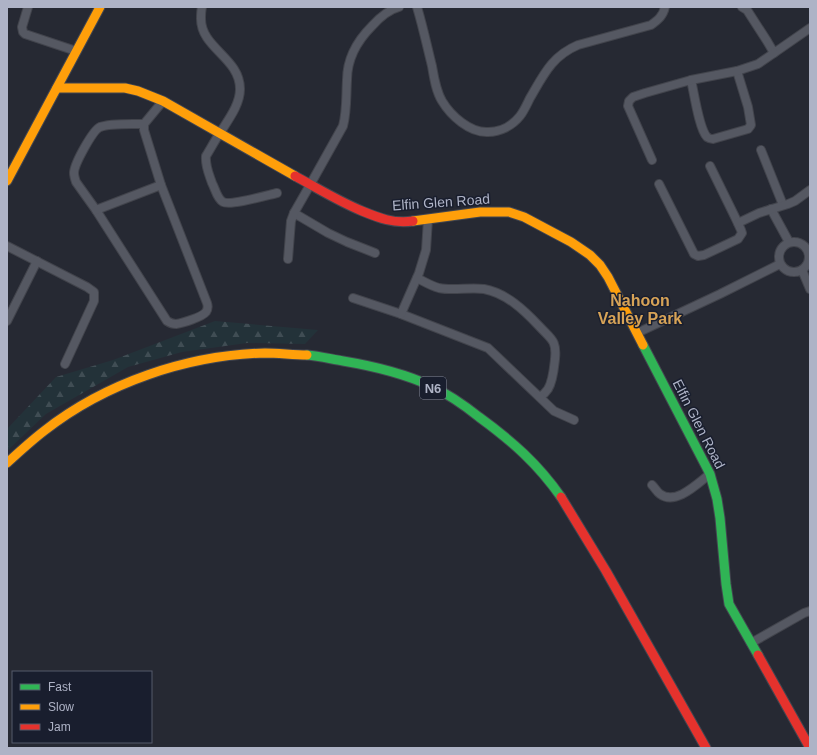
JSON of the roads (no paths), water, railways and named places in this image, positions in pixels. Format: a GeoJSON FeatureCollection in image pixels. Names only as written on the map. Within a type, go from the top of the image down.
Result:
{"type":"FeatureCollection","features":[{"type":"Feature","properties":{"kind":"main road"},"geometry":{"type":"LineString","coordinates":[[7,180],[100,7]]}},
{"type":"Feature","properties":{"kind":"main road","name":"Elfin Glen Road"},"geometry":{"type":"LineString","coordinates":[[57,88],[125,88],[138,91],[163,101],[343,203],[382,219],[392,222],[406,222],[480,212],[509,212],[524,217],[571,242],[590,255],[600,265],[608,277],[710,474],[716,492],[721,525],[726,592],[729,604],[810,748]]}},
{"type":"Feature","properties":{"kind":"main road","name":"N6"},"geometry":{"type":"LineString","coordinates":[[7,462],[49,426],[103,392],[158,370],[184,363],[218,357],[282,353],[341,359],[406,377],[438,390],[469,409],[505,436],[528,457],[547,478],[563,500],[596,554],[706,748]]}},
{"type":"Feature","properties":{"kind":"street"},"geometry":{"type":"LineString","coordinates":[[28,7],[22,27],[23,32],[76,51]]}},
{"type":"Feature","properties":{"kind":"street"},"geometry":{"type":"LineString","coordinates":[[202,7],[201,23],[204,35],[236,72],[239,79],[240,90],[234,110],[206,156],[207,168],[220,199],[223,202],[236,202],[277,193]]}},
{"type":"Feature","properties":{"kind":"street"},"geometry":{"type":"LineString","coordinates":[[288,259],[291,221],[294,212],[343,126],[346,117],[348,70],[355,48],[360,38],[379,18],[391,10],[399,7]]}},
{"type":"Feature","properties":{"kind":"street"},"geometry":{"type":"LineString","coordinates":[[417,7],[436,86],[442,101],[452,114],[467,126],[482,132],[496,132],[508,126],[520,117],[545,72],[560,55],[578,45],[651,25],[659,19],[665,7]]}},
{"type":"Feature","properties":{"kind":"street"},"geometry":{"type":"LineString","coordinates":[[742,7],[747,10],[774,53]]}},
{"type":"Feature","properties":{"kind":"street"},"geometry":{"type":"LineString","coordinates":[[652,160],[628,106],[629,101],[633,97],[645,92],[691,80],[736,71],[758,64],[810,28]]}},
{"type":"Feature","properties":{"kind":"street"},"geometry":{"type":"LineString","coordinates":[[691,80],[702,126],[706,136],[709,139],[713,139],[748,129],[751,125],[748,107],[736,71]]}},
{"type":"Feature","properties":{"kind":"street"},"geometry":{"type":"LineString","coordinates":[[144,124],[106,125],[99,127],[91,136],[75,165],[74,172],[76,182],[96,210],[167,321],[171,324],[175,324],[198,317],[205,313],[207,310],[207,303],[161,185],[144,130],[144,124],[163,101]]}},
{"type":"Feature","properties":{"kind":"street"},"geometry":{"type":"LineString","coordinates":[[761,150],[783,205]]}},
{"type":"Feature","properties":{"kind":"street"},"geometry":{"type":"LineString","coordinates":[[659,184],[694,254],[704,256],[738,238],[742,233],[710,166]]}},
{"type":"Feature","properties":{"kind":"street"},"geometry":{"type":"LineString","coordinates":[[96,210],[161,185]]}},
{"type":"Feature","properties":{"kind":"street"},"geometry":{"type":"LineString","coordinates":[[738,223],[795,201],[810,190]]}},
{"type":"Feature","properties":{"kind":"street"},"geometry":{"type":"LineString","coordinates":[[771,209],[789,242]]}},
{"type":"Feature","properties":{"kind":"street"},"geometry":{"type":"LineString","coordinates":[[294,212],[328,233],[375,253]]}},
{"type":"Feature","properties":{"kind":"street"},"geometry":{"type":"LineString","coordinates":[[401,314],[426,250],[428,219]]}},
{"type":"Feature","properties":{"kind":"street"},"geometry":{"type":"LineString","coordinates":[[789,242],[798,242],[808,251],[808,264],[802,270],[797,272],[787,271],[780,264],[778,260],[779,251],[789,242]]}},
{"type":"Feature","properties":{"kind":"street"},"geometry":{"type":"LineString","coordinates":[[7,246],[94,292],[94,301],[65,364]]}},
{"type":"Feature","properties":{"kind":"street"},"geometry":{"type":"LineString","coordinates":[[7,321],[37,261]]}},
{"type":"Feature","properties":{"kind":"street"},"geometry":{"type":"LineString","coordinates":[[638,333],[780,264]]}},
{"type":"Feature","properties":{"kind":"street"},"geometry":{"type":"LineString","coordinates":[[802,270],[810,289]]}},
{"type":"Feature","properties":{"kind":"street"},"geometry":{"type":"LineString","coordinates":[[416,278],[436,288],[484,289],[507,298],[520,307],[552,340],[555,347],[554,364],[550,384],[548,389],[540,397]]}},
{"type":"Feature","properties":{"kind":"street"},"geometry":{"type":"LineString","coordinates":[[353,298],[401,314],[488,348],[554,411],[574,420]]}},
{"type":"Feature","properties":{"kind":"street"},"geometry":{"type":"LineString","coordinates":[[652,485],[660,494],[671,497],[680,496],[710,474]]}},
{"type":"Feature","properties":{"kind":"street"},"geometry":{"type":"LineString","coordinates":[[751,644],[810,611]]}},
{"type":"Feature","properties":{"kind":"district","name":"Nahoon Valley Park"},"geometry":{"type":"Point","coordinates":[640,309]}}]}
